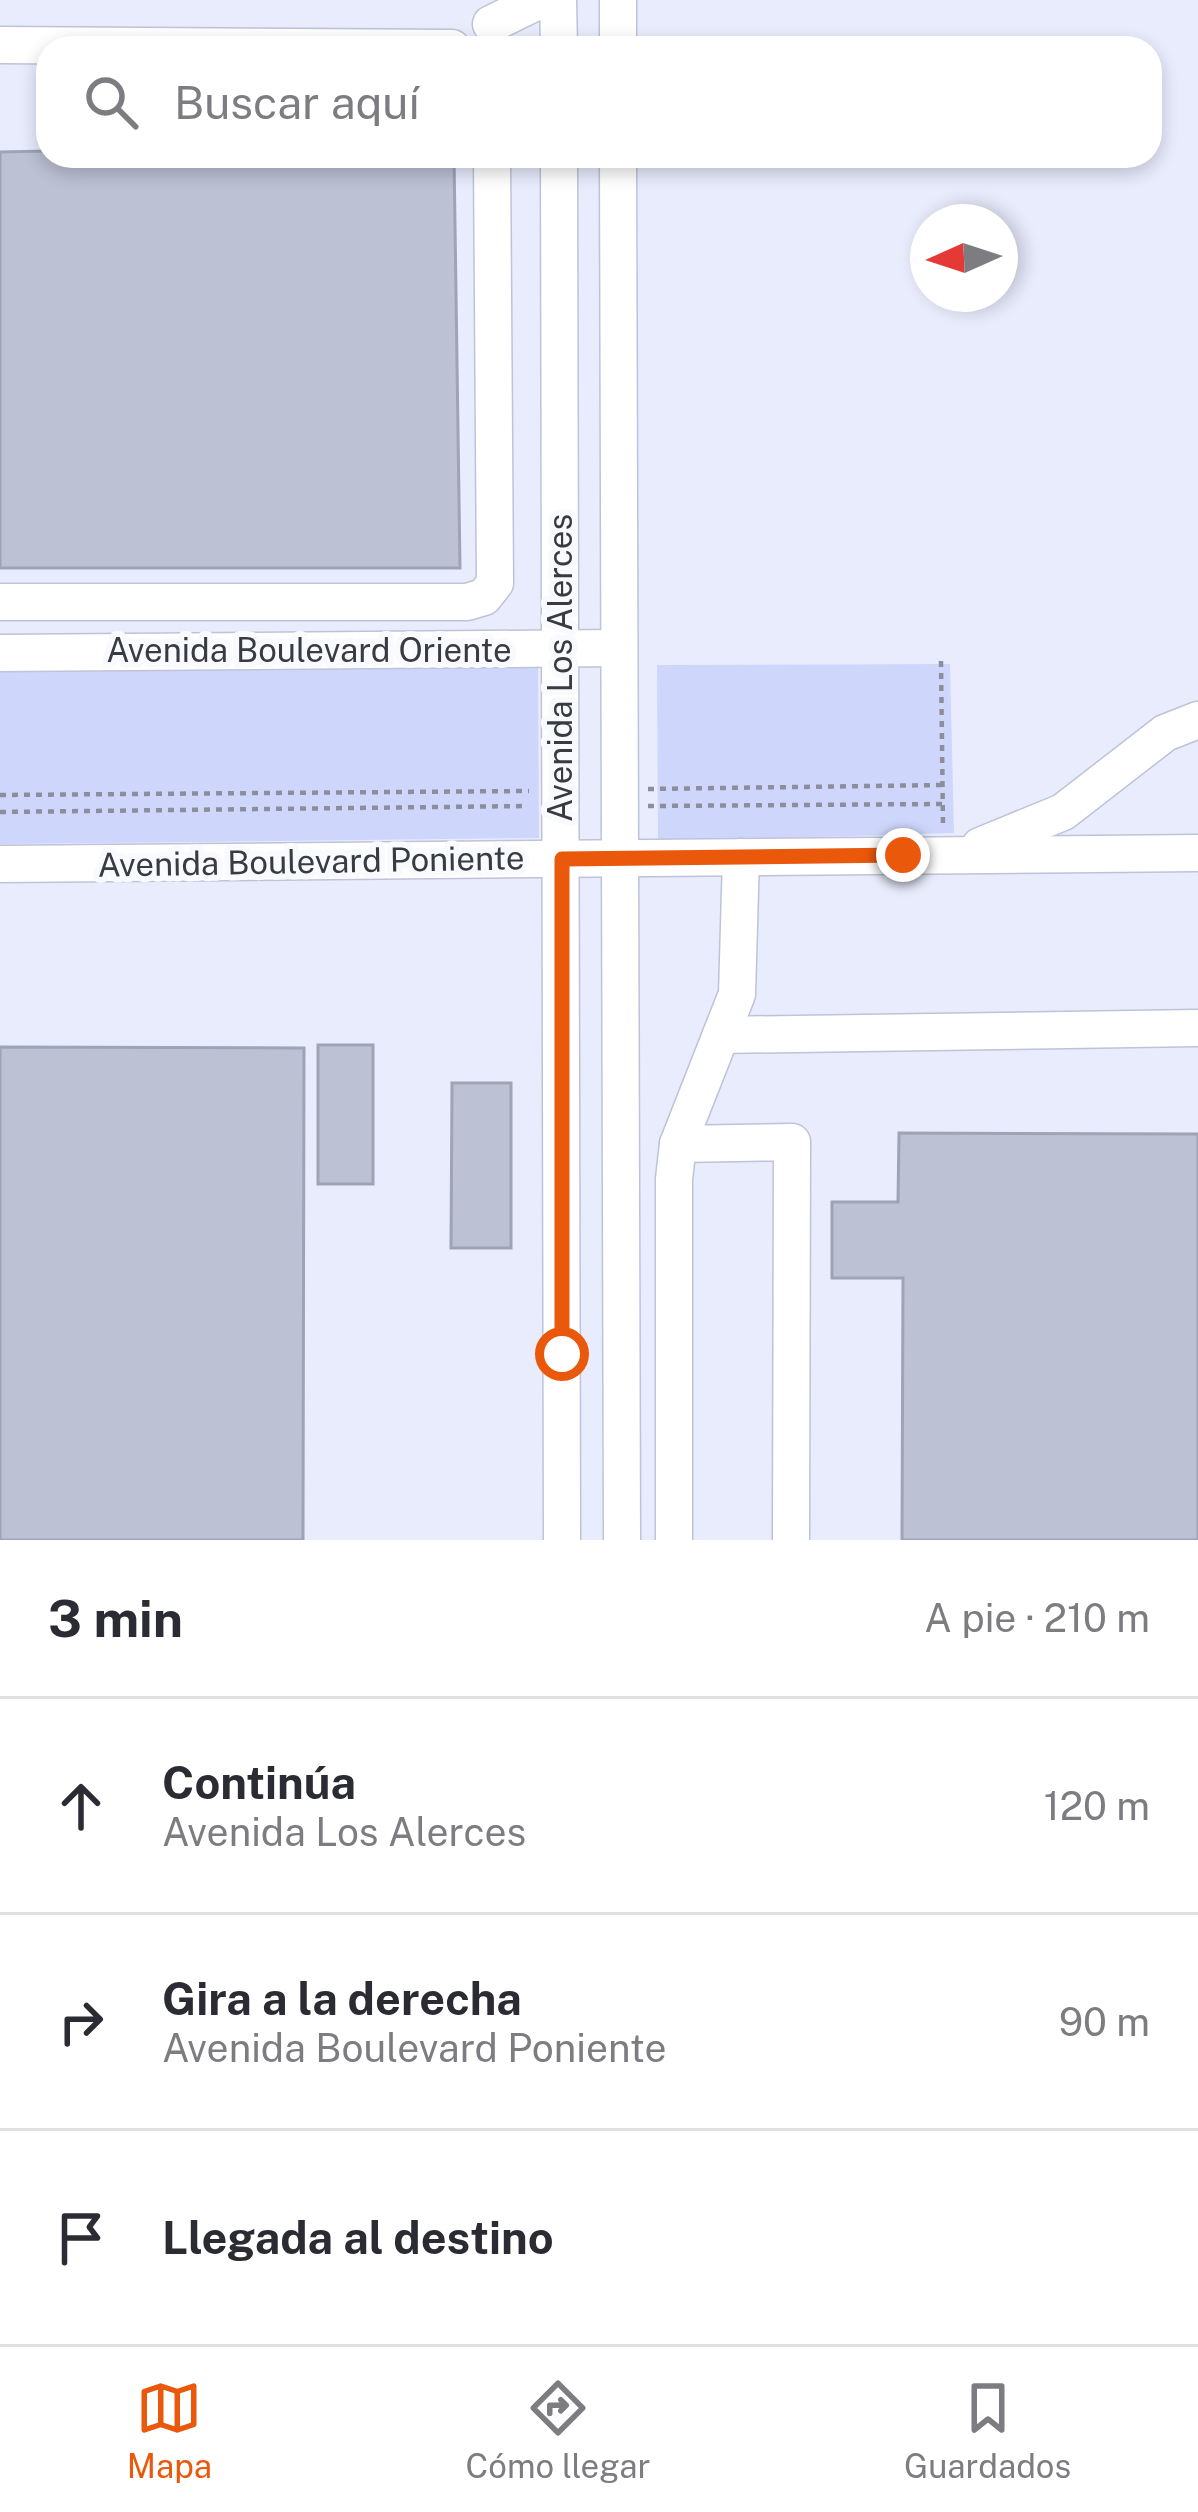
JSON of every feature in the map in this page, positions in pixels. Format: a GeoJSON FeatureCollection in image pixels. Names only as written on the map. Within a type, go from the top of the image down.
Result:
{"type":"FeatureCollection","features":[{"type":"Feature","properties":{"kind":"street"},"geometry":{"type":"LineString","coordinates":[[491,24],[540,0]]}},
{"type":"Feature","properties":{"kind":"street"},"geometry":{"type":"LineString","coordinates":[[558,0],[559,36]]}},
{"type":"Feature","properties":{"kind":"street"},"geometry":{"type":"LineString","coordinates":[[618,0],[618,36]]}},
{"type":"Feature","properties":{"kind":"street"},"geometry":{"type":"LineString","coordinates":[[0,45],[36,45]]}},
{"type":"Feature","properties":{"kind":"street"},"geometry":{"type":"LineString","coordinates":[[0,602],[466,602],[484,597],[495,583],[492,168]]}},
{"type":"Feature","properties":{"kind":"street","name":"Avenida Los Alerces"},"geometry":{"type":"LineString","coordinates":[[560,168],[562,1540]]}},
{"type":"Feature","properties":{"kind":"street","name":"Avenida Los Alerces"},"geometry":{"type":"LineString","coordinates":[[618,168],[622,1540]]}},
{"type":"Feature","properties":{"kind":"street","name":"Avenida Boulevard Oriente"},"geometry":{"type":"LineString","coordinates":[[0,653],[617,648]]}},
{"type":"Feature","properties":{"kind":"street"},"geometry":{"type":"LineString","coordinates":[[950,855],[1064,812],[1166,733],[1198,720]]}},
{"type":"Feature","properties":{"kind":"street","name":"Avenida Boulevard Poniente"},"geometry":{"type":"LineString","coordinates":[[0,864],[1198,853]]}},
{"type":"Feature","properties":{"kind":"street"},"geometry":{"type":"LineString","coordinates":[[674,1540],[678,1144],[737,994],[741,857]]}},
{"type":"Feature","properties":{"kind":"street"},"geometry":{"type":"LineString","coordinates":[[721,1034],[1198,1028]]}},
{"type":"Feature","properties":{"kind":"street"},"geometry":{"type":"LineString","coordinates":[[678,1144],[792,1142],[791,1540]]}},
{"type":"Feature","properties":{"kind":"path"},"geometry":{"type":"LineString","coordinates":[[941,661],[943,804],[950,855]]}},
{"type":"Feature","properties":{"kind":"path"},"geometry":{"type":"LineString","coordinates":[[618,799],[943,785]]}},
{"type":"Feature","properties":{"kind":"path"},"geometry":{"type":"LineString","coordinates":[[0,795],[562,798]]}},
{"type":"Feature","properties":{"kind":"path"},"geometry":{"type":"LineString","coordinates":[[0,812],[562,798]]}},
{"type":"Feature","properties":{"kind":"path"},"geometry":{"type":"LineString","coordinates":[[618,799],[943,804]]}},
{"type":"Feature","properties":{"kind":"shaded area"},"geometry":{"type":"Polygon","coordinates":[[[538,663],[539,838],[0,844],[0,669],[538,663]]]}},
{"type":"Feature","properties":{"kind":"shaded area"},"geometry":{"type":"Polygon","coordinates":[[[950,664],[954,833],[658,842],[657,665],[950,664]]]}},
{"type":"Feature","properties":{"kind":"building"},"geometry":{"type":"Polygon","coordinates":[[[36,151],[36,168],[454,168],[460,568],[0,568],[0,152],[36,151]]]}},
{"type":"Feature","properties":{"kind":"building"},"geometry":{"type":"Polygon","coordinates":[[[318,1045],[373,1045],[373,1184],[318,1184],[318,1045]]]}},
{"type":"Feature","properties":{"kind":"building"},"geometry":{"type":"Polygon","coordinates":[[[0,1047],[304,1048],[303,1540],[0,1540],[0,1047]]]}},
{"type":"Feature","properties":{"kind":"building"},"geometry":{"type":"Polygon","coordinates":[[[452,1083],[511,1083],[511,1248],[451,1248],[452,1083]]]}},
{"type":"Feature","properties":{"kind":"building"},"geometry":{"type":"Polygon","coordinates":[[[899,1133],[1198,1134],[1198,1540],[902,1540],[903,1278],[832,1278],[832,1202],[898,1202],[899,1133]]]}},
{"type":"Feature","properties":{"kind":"route"},"geometry":{"type":"LineString","coordinates":[[562,1354],[562,859],[903,855]]}}]}
